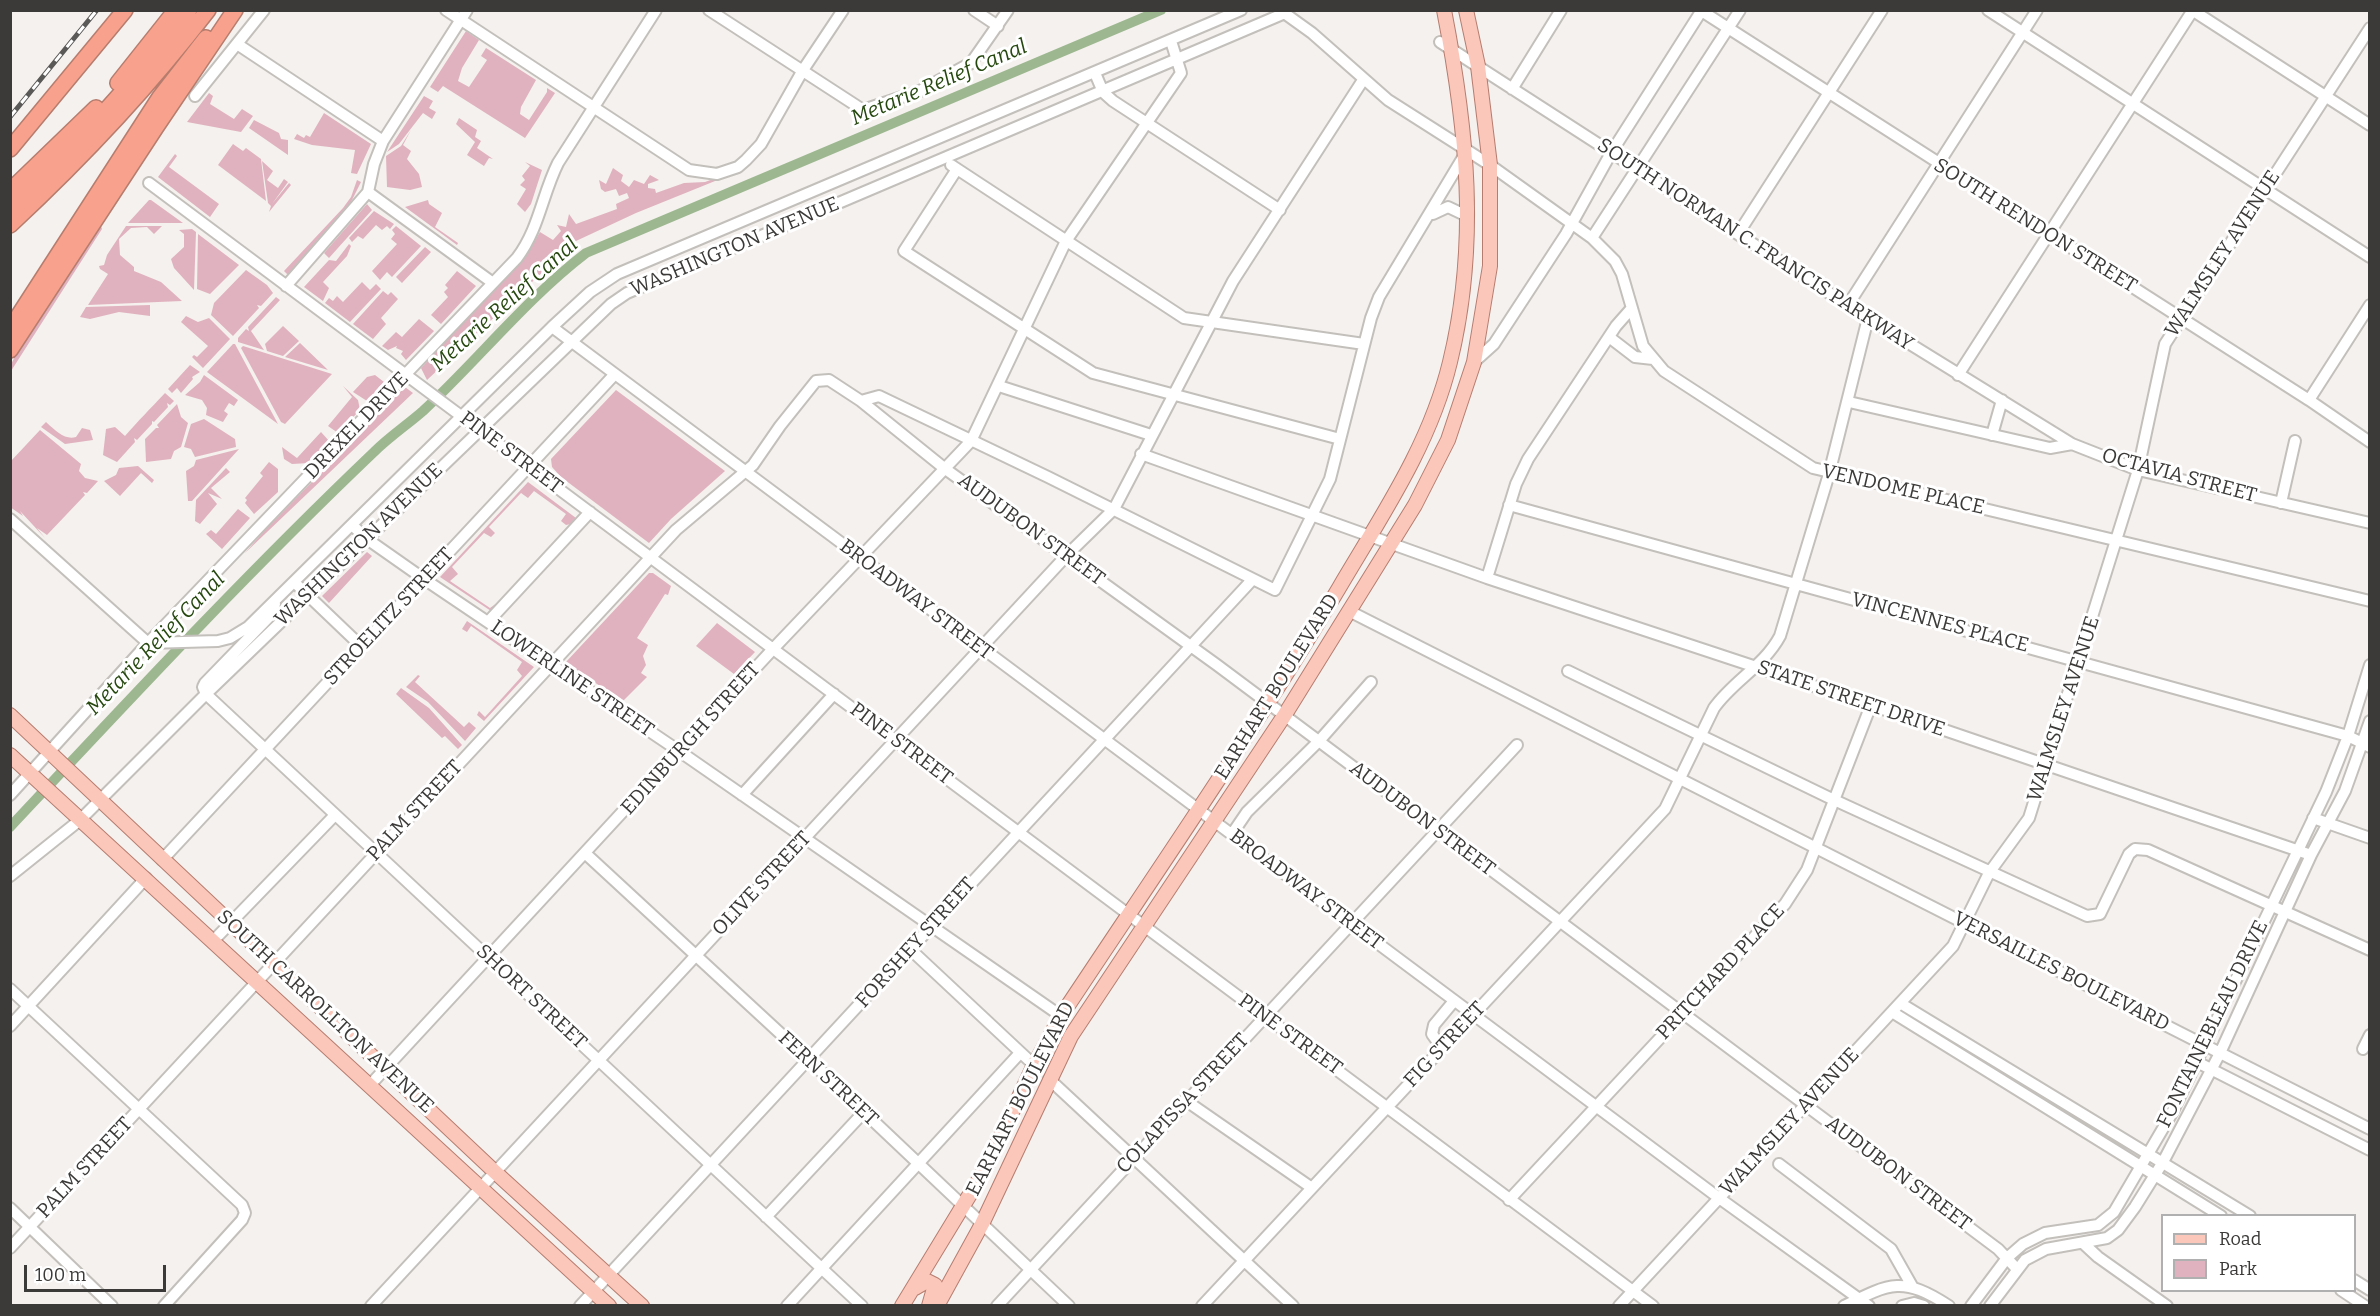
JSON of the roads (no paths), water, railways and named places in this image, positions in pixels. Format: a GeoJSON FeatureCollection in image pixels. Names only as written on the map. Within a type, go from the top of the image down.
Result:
{"type":"FeatureCollection","features":[{"type":"Feature","properties":{"kind":"highway"},"geometry":{"type":"LineString","coordinates":[[10,149],[125,10]]}},
{"type":"Feature","properties":{"kind":"highway"},"geometry":{"type":"LineString","coordinates":[[10,191],[105,99],[176,10]]}},
{"type":"Feature","properties":{"kind":"highway"},"geometry":{"type":"LineString","coordinates":[[10,208],[74,146],[158,52],[189,10]]}},
{"type":"Feature","properties":{"kind":"highway"},"geometry":{"type":"LineString","coordinates":[[10,225],[94,145],[173,55],[208,10]]}},
{"type":"Feature","properties":{"kind":"highway"},"geometry":{"type":"LineString","coordinates":[[10,329],[160,97],[229,10]]}},
{"type":"Feature","properties":{"kind":"highway"},"geometry":{"type":"LineString","coordinates":[[10,350],[235,10]]}},
{"type":"Feature","properties":{"kind":"main road","name":"EARHART BOULEVARD"},"geometry":{"type":"LineString","coordinates":[[902,1305],[964,1207],[1060,1016],[1269,705],[1418,453],[1433,419],[1455,340],[1465,262],[1467,216],[1467,151],[1446,46],[1444,10]]}},
{"type":"Feature","properties":{"kind":"main road","name":"EARHART BOULEVARD"},"geometry":{"type":"LineString","coordinates":[[937,1305],[982,1224],[1071,1036],[1284,716],[1391,544],[1436,467],[1459,411],[1482,329],[1490,266],[1490,165],[1478,66],[1466,10]]}},
{"type":"Feature","properties":{"kind":"main road"},"geometry":{"type":"LineString","coordinates":[[1465,262],[1490,266]]}},
{"type":"Feature","properties":{"kind":"main road","name":"SOUTH CARROLLTON AVENUE"},"geometry":{"type":"LineString","coordinates":[[10,715],[495,1172],[642,1305]]}},
{"type":"Feature","properties":{"kind":"main road","name":"SOUTH CARROLLTON AVENUE"},"geometry":{"type":"LineString","coordinates":[[10,755],[481,1185],[609,1305]]}},
{"type":"Feature","properties":{"kind":"main road"},"geometry":{"type":"LineString","coordinates":[[912,1290],[922,1282],[932,1282],[936,1290],[929,1305]]}},
{"type":"Feature","properties":{"kind":"street"},"geometry":{"type":"LineString","coordinates":[[195,96],[264,10]]}},
{"type":"Feature","properties":{"kind":"street"},"geometry":{"type":"LineString","coordinates":[[446,10],[689,170],[706,174],[717,174],[738,166],[760,144],[803,70],[843,10]]}},
{"type":"Feature","properties":{"kind":"street"},"geometry":{"type":"LineString","coordinates":[[286,286],[368,192],[374,164],[383,141],[467,10]]}},
{"type":"Feature","properties":{"kind":"street","name":"DREXEL DRIVE"},"geometry":{"type":"LineString","coordinates":[[10,795],[35,777],[55,757],[152,644],[406,376],[529,242],[551,177],[656,10]]}},
{"type":"Feature","properties":{"kind":"street"},"geometry":{"type":"LineString","coordinates":[[709,10],[863,110],[920,91],[971,63],[1008,10]]}},
{"type":"Feature","properties":{"kind":"street"},"geometry":{"type":"LineString","coordinates":[[974,10],[998,26]]}},
{"type":"Feature","properties":{"kind":"street","name":"WASHINGTON AVENUE"},"geometry":{"type":"LineString","coordinates":[[10,876],[81,820],[204,691],[269,617],[277,598],[464,417],[552,327],[602,282],[696,239],[856,174],[1241,10]]}},
{"type":"Feature","properties":{"kind":"street"},"geometry":{"type":"LineString","coordinates":[[1512,89],[1561,10]]}},
{"type":"Feature","properties":{"kind":"street"},"geometry":{"type":"LineString","coordinates":[[1592,238],[1740,10]]}},
{"type":"Feature","properties":{"kind":"street"},"geometry":{"type":"LineString","coordinates":[[1738,234],[1882,10]]}},
{"type":"Feature","properties":{"kind":"street"},"geometry":{"type":"LineString","coordinates":[[1988,10],[2370,257]]}},
{"type":"Feature","properties":{"kind":"street"},"geometry":{"type":"LineString","coordinates":[[1848,305],[2037,10]]}},
{"type":"Feature","properties":{"kind":"street"},"geometry":{"type":"LineString","coordinates":[[1474,362],[1494,344],[1571,225],[1611,153],[1701,11]]}},
{"type":"Feature","properties":{"kind":"street","name":"SOUTH RENDON STREET"},"geometry":{"type":"LineString","coordinates":[[1701,11],[1938,165],[2309,400],[2370,442]]}},
{"type":"Feature","properties":{"kind":"street"},"geometry":{"type":"LineString","coordinates":[[1958,375],[2193,11],[2370,125]]}},
{"type":"Feature","properties":{"kind":"street"},"geometry":{"type":"LineString","coordinates":[[1282,12],[1312,33],[1388,100],[1490,165]]}},
{"type":"Feature","properties":{"kind":"street","name":"WASHINGTON AVENUE"},"geometry":{"type":"LineString","coordinates":[[204,691],[367,539],[611,303],[627,293],[704,259],[1177,60],[1282,12]]}},
{"type":"Feature","properties":{"kind":"street","name":"WALMSLEY AVENUE"},"geometry":{"type":"LineString","coordinates":[[1619,1305],[1953,946],[1989,873],[2029,819],[2138,470],[2162,353],[2181,319],[2370,28]]}},
{"type":"Feature","properties":{"kind":"street"},"geometry":{"type":"LineString","coordinates":[[1171,41],[1177,60]]}},
{"type":"Feature","properties":{"kind":"street"},"geometry":{"type":"LineString","coordinates":[[237,44],[383,141]]}},
{"type":"Feature","properties":{"kind":"street","name":"SOUTH NORMAN C. FRANCIS PARKWAY"},"geometry":{"type":"LineString","coordinates":[[1446,46],[1958,375],[2072,444]]}},
{"type":"Feature","properties":{"kind":"street","name":"EDINBURGH STREET"},"geometry":{"type":"LineString","coordinates":[[370,1084],[773,649],[971,441],[1026,330],[1066,241],[1181,73],[1177,60]]}},
{"type":"Feature","properties":{"kind":"street"},"geometry":{"type":"LineString","coordinates":[[1095,73],[1102,92],[1147,124],[1280,210]]}},
{"type":"Feature","properties":{"kind":"street","name":"OLIVE STREET"},"geometry":{"type":"LineString","coordinates":[[371,1305],[1067,555],[1114,509],[1233,281],[1363,80]]}},
{"type":"Feature","properties":{"kind":"street"},"geometry":{"type":"LineString","coordinates":[[1032,99],[1039,118]]}},
{"type":"Feature","properties":{"kind":"street"},"geometry":{"type":"LineString","coordinates":[[861,401],[879,396],[1114,509],[1275,590],[1330,479],[1364,344],[1379,297],[1467,151]]}},
{"type":"Feature","properties":{"kind":"street"},"geometry":{"type":"LineString","coordinates":[[944,159],[1184,318],[1364,344]]}},
{"type":"Feature","properties":{"kind":"street","name":"VENDOME PLACE"},"geometry":{"type":"LineString","coordinates":[[1490,165],[1592,238],[1609,254],[1618,268],[1639,336],[1653,359],[1664,371],[1813,468],[1829,474],[2370,601]]}},
{"type":"Feature","properties":{"kind":"street"},"geometry":{"type":"LineString","coordinates":[[957,169],[904,250],[1093,373],[1340,439]]}},
{"type":"Feature","properties":{"kind":"street"},"geometry":{"type":"LineString","coordinates":[[856,174],[863,192]]}},
{"type":"Feature","properties":{"kind":"street","name":"PINE STREET"},"geometry":{"type":"LineString","coordinates":[[149,183],[420,387],[480,428],[895,741],[1018,830],[1509,1200],[1653,1305]]}},
{"type":"Feature","properties":{"kind":"street"},"geometry":{"type":"LineString","coordinates":[[368,192],[493,283]]}},
{"type":"Feature","properties":{"kind":"street"},"geometry":{"type":"LineString","coordinates":[[1430,215],[1448,207],[1467,216]]}},
{"type":"Feature","properties":{"kind":"street"},"geometry":{"type":"LineString","coordinates":[[696,239],[704,259]]}},
{"type":"Feature","properties":{"kind":"street"},"geometry":{"type":"LineString","coordinates":[[2309,400],[2370,305]]}},
{"type":"Feature","properties":{"kind":"street"},"geometry":{"type":"LineString","coordinates":[[1487,578],[1509,505],[1528,459],[1609,337],[1631,309]]}},
{"type":"Feature","properties":{"kind":"street","name":"FIG STREET"},"geometry":{"type":"LineString","coordinates":[[1202,1305],[1560,921],[1644,835],[1665,809],[1708,718],[1724,693],[1767,657],[1780,636],[1829,474],[1869,318]]}},
{"type":"Feature","properties":{"kind":"street","name":"BROADWAY STREET"},"geometry":{"type":"LineString","coordinates":[[552,327],[1719,1198],[1869,1305]]}},
{"type":"Feature","properties":{"kind":"street"},"geometry":{"type":"LineString","coordinates":[[1609,337],[1635,357],[1653,359]]}},
{"type":"Feature","properties":{"kind":"street","name":"STROELITZ STREET"},"geometry":{"type":"LineString","coordinates":[[162,860],[615,374]]}},
{"type":"Feature","properties":{"kind":"street","name":"PALM STREET"},"geometry":{"type":"LineString","coordinates":[[10,1248],[551,664],[653,558],[676,530],[744,472],[816,381],[822,379]]}},
{"type":"Feature","properties":{"kind":"street","name":"AUDUBON STREET"},"geometry":{"type":"LineString","coordinates":[[822,379],[829,380],[861,401],[944,468],[1067,555],[1319,741],[1805,1105],[2007,1258],[2016,1268]]}},
{"type":"Feature","properties":{"kind":"street"},"geometry":{"type":"LineString","coordinates":[[999,386],[1151,435]]}},
{"type":"Feature","properties":{"kind":"street"},"geometry":{"type":"LineString","coordinates":[[1992,435],[2002,400]]}},
{"type":"Feature","properties":{"kind":"street","name":"OCTAVIA STREET"},"geometry":{"type":"LineString","coordinates":[[1849,402],[2050,447],[2072,444],[2138,470],[2370,523]]}},
{"type":"Feature","properties":{"kind":"street"},"geometry":{"type":"LineString","coordinates":[[2281,502],[2295,441]]}},
{"type":"Feature","properties":{"kind":"street","name":"STATE STREET DRIVE"},"geometry":{"type":"LineString","coordinates":[[1141,454],[1487,578],[1872,705],[2311,855]]}},
{"type":"Feature","properties":{"kind":"street","name":"VINCENNES PLACE"},"geometry":{"type":"LineString","coordinates":[[1509,505],[2348,736],[2366,745]]}},
{"type":"Feature","properties":{"kind":"street"},"geometry":{"type":"LineString","coordinates":[[488,622],[590,512]]}},
{"type":"Feature","properties":{"kind":"street"},"geometry":{"type":"LineString","coordinates":[[10,519],[152,644],[218,640],[238,635],[277,598]]}},
{"type":"Feature","properties":{"kind":"street","name":"LOWERLINE STREET"},"geometry":{"type":"LineString","coordinates":[[352,525],[367,539],[424,579],[679,751],[1060,1016]]}},
{"type":"Feature","properties":{"kind":"street","name":"FORSHEY STREET"},"geometry":{"type":"LineString","coordinates":[[580,1305],[1252,580]]}},
{"type":"Feature","properties":{"kind":"street"},"geometry":{"type":"LineString","coordinates":[[294,582],[361,646]]}},
{"type":"Feature","properties":{"kind":"street","name":"VERSAILLES BOULEVARD"},"geometry":{"type":"LineString","coordinates":[[1349,611],[2370,1129]]}},
{"type":"Feature","properties":{"kind":"street","name":"FONTAINEBLEAU DRIVE"},"geometry":{"type":"LineString","coordinates":[[1971,1305],[2007,1258],[2024,1244],[2045,1233],[2088,1228],[2107,1220],[2142,1167],[2204,1045],[2335,771],[2370,665]]}},
{"type":"Feature","properties":{"kind":"street"},"geometry":{"type":"LineString","coordinates":[[1568,671],[1701,737],[1989,873],[2087,916],[2100,914],[2129,854],[2135,849],[2148,850],[2370,950]]}},
{"type":"Feature","properties":{"kind":"street"},"geometry":{"type":"LineString","coordinates":[[1232,834],[1263,795],[1319,741],[1371,682]]}},
{"type":"Feature","properties":{"kind":"street","name":"SHORT STREET"},"geometry":{"type":"LineString","coordinates":[[204,691],[375,854],[861,1305]]}},
{"type":"Feature","properties":{"kind":"street"},"geometry":{"type":"LineString","coordinates":[[742,795],[834,694]]}},
{"type":"Feature","properties":{"kind":"street","name":"PRITCHARD PLACE"},"geometry":{"type":"LineString","coordinates":[[1509,1200],[1785,904],[1800,884],[1872,705]]}},
{"type":"Feature","properties":{"kind":"street","name":"FONTAINEBLEAU DRIVE"},"geometry":{"type":"LineString","coordinates":[[1990,1305],[2016,1268],[2025,1260],[2046,1249],[2084,1244],[2107,1238],[2118,1230],[2155,1175],[2212,1070],[2311,855],[2345,791],[2366,745],[2370,721]]}},
{"type":"Feature","properties":{"kind":"street","name":"COLAPISSA STREET"},"geometry":{"type":"LineString","coordinates":[[997,1305],[1517,745]]}},
{"type":"Feature","properties":{"kind":"street"},"geometry":{"type":"LineString","coordinates":[[213,941],[335,815]]}},
{"type":"Feature","properties":{"kind":"street"},"geometry":{"type":"LineString","coordinates":[[2313,818],[2370,838]]}},
{"type":"Feature","properties":{"kind":"street","name":"FERN STREET"},"geometry":{"type":"LineString","coordinates":[[585,854],[694,957],[808,1059],[1068,1305]]}},
{"type":"Feature","properties":{"kind":"street"},"geometry":{"type":"LineString","coordinates":[[10,1026],[146,878]]}},
{"type":"Feature","properties":{"kind":"street"},"geometry":{"type":"LineString","coordinates":[[911,950],[1034,1065]]}},
{"type":"Feature","properties":{"kind":"street"},"geometry":{"type":"LineString","coordinates":[[10,989],[235,1198],[245,1213],[242,1220],[164,1305]]}},
{"type":"Feature","properties":{"kind":"street"},"geometry":{"type":"LineString","coordinates":[[1442,1048],[1433,1039],[1434,1025],[1454,1001]]}},
{"type":"Feature","properties":{"kind":"street"},"geometry":{"type":"LineString","coordinates":[[1900,1003],[2248,1214]]}},
{"type":"Feature","properties":{"kind":"street"},"geometry":{"type":"LineString","coordinates":[[1892,1012],[2219,1214]]}},
{"type":"Feature","properties":{"kind":"street"},"geometry":{"type":"LineString","coordinates":[[1918,1028],[1924,1018]]}},
{"type":"Feature","properties":{"kind":"street"},"geometry":{"type":"LineString","coordinates":[[2363,1049],[2370,1035]]}},
{"type":"Feature","properties":{"kind":"street"},"geometry":{"type":"LineString","coordinates":[[787,1305],[1020,1053]]}},
{"type":"Feature","properties":{"kind":"street"},"geometry":{"type":"LineString","coordinates":[[2196,1061],[2370,1150]]}},
{"type":"Feature","properties":{"kind":"street"},"geometry":{"type":"LineString","coordinates":[[1049,1079],[1293,1305]]}},
{"type":"Feature","properties":{"kind":"street"},"geometry":{"type":"LineString","coordinates":[[2023,1093],[2030,1082]]}},
{"type":"Feature","properties":{"kind":"street"},"geometry":{"type":"LineString","coordinates":[[1185,1100],[1311,1188]]}},
{"type":"Feature","properties":{"kind":"street"},"geometry":{"type":"LineString","coordinates":[[766,1217],[864,1112]]}},
{"type":"Feature","properties":{"kind":"street"},"geometry":{"type":"LineString","coordinates":[[1779,1164],[1891,1249],[1912,1286]]}},
{"type":"Feature","properties":{"kind":"street"},"geometry":{"type":"LineString","coordinates":[[10,1208],[112,1305]]}},
{"type":"Feature","properties":{"kind":"street"},"geometry":{"type":"LineString","coordinates":[[2084,1244],[2098,1257],[2167,1305]]}},
{"type":"Feature","properties":{"kind":"street"},"geometry":{"type":"LineString","coordinates":[[2356,1281],[2370,1290]]}},
{"type":"Feature","properties":{"kind":"street"},"geometry":{"type":"LineString","coordinates":[[1844,1305],[1878,1288],[1912,1286],[1927,1291],[1949,1305]]}},
{"type":"Feature","properties":{"kind":"street"},"geometry":{"type":"LineString","coordinates":[[2344,1292],[2366,1305]]}},
{"type":"Feature","properties":{"kind":"street"},"geometry":{"type":"LineString","coordinates":[[1902,1305],[1914,1303],[1924,1305]]}},
{"type":"Feature","properties":{"kind":"waterway","name":"Metarie Relief Canal"},"geometry":{"type":"LineString","coordinates":[[10,827],[189,637],[327,497],[380,447],[423,411],[543,290],[586,253],[1161,10]]}},
{"type":"Feature","properties":{"kind":"railway"},"geometry":{"type":"LineString","coordinates":[[10,117],[97,10]]}}]}
